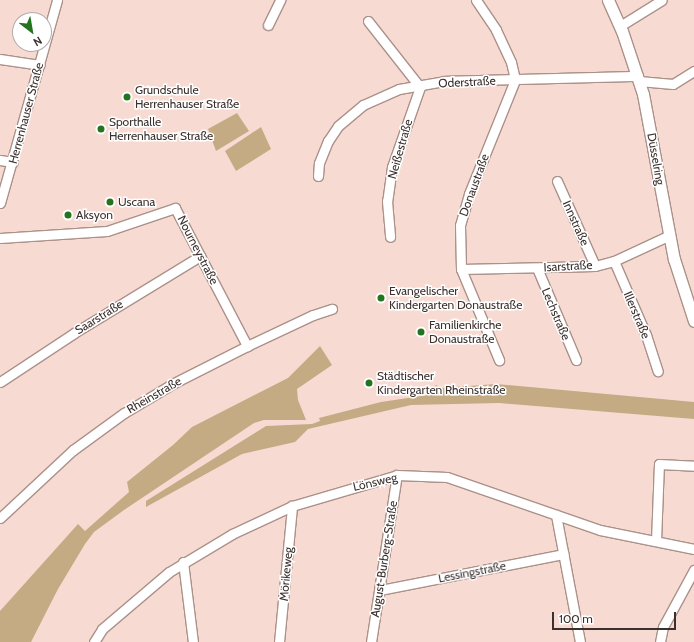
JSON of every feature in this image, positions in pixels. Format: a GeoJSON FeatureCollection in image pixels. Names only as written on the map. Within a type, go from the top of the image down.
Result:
{"type":"FeatureCollection","features":[{"type":"Feature","properties":{"kind":"street","name":"Herrenhauser Straße"},"geometry":{"type":"LineString","coordinates":[[0,203],[40,65],[56,0]]}},
{"type":"Feature","properties":{"kind":"street"},"geometry":{"type":"LineString","coordinates":[[268,25],[280,0]]}},
{"type":"Feature","properties":{"kind":"street"},"geometry":{"type":"LineString","coordinates":[[476,0],[508,55],[515,80]]}},
{"type":"Feature","properties":{"kind":"street","name":"Düsselring"},"geometry":{"type":"LineString","coordinates":[[608,0],[620,26],[638,79],[656,154],[670,235],[684,294],[694,321]]}},
{"type":"Feature","properties":{"kind":"street"},"geometry":{"type":"LineString","coordinates":[[620,26],[662,0]]}},
{"type":"Feature","properties":{"kind":"street"},"geometry":{"type":"LineString","coordinates":[[368,21],[420,86]]}},
{"type":"Feature","properties":{"kind":"street"},"geometry":{"type":"LineString","coordinates":[[0,60],[40,65]]}},
{"type":"Feature","properties":{"kind":"street","name":"Oderstraße"},"geometry":{"type":"LineString","coordinates":[[318,176],[319,163],[325,148],[338,126],[363,105],[400,90],[445,81],[638,79],[673,84],[694,71]]}},
{"type":"Feature","properties":{"kind":"street","name":"Donaustraße"},"geometry":{"type":"LineString","coordinates":[[499,360],[460,269],[460,225],[469,194],[515,80]]}},
{"type":"Feature","properties":{"kind":"street","name":"Neißestraße"},"geometry":{"type":"LineString","coordinates":[[390,237],[387,201],[392,167],[420,86]]}},
{"type":"Feature","properties":{"kind":"street"},"geometry":{"type":"LineString","coordinates":[[0,160],[13,162]]}},
{"type":"Feature","properties":{"kind":"street","name":"Innstraße"},"geometry":{"type":"LineString","coordinates":[[558,180],[595,266]]}},
{"type":"Feature","properties":{"kind":"street","name":"Nourneystraße"},"geometry":{"type":"LineString","coordinates":[[0,238],[107,231],[175,208],[247,346]]}},
{"type":"Feature","properties":{"kind":"street","name":"Isarstraße"},"geometry":{"type":"LineString","coordinates":[[460,269],[595,266],[614,261],[670,235]]}},
{"type":"Feature","properties":{"kind":"street","name":"Saarstraße"},"geometry":{"type":"LineString","coordinates":[[0,382],[81,328],[200,256]]}},
{"type":"Feature","properties":{"kind":"street","name":"Illerstraße"},"geometry":{"type":"LineString","coordinates":[[614,261],[646,335],[658,371]]}},
{"type":"Feature","properties":{"kind":"street","name":"Lechstraße"},"geometry":{"type":"LineString","coordinates":[[537,268],[576,360]]}},
{"type":"Feature","properties":{"kind":"street","name":"Rheinstraße"},"geometry":{"type":"LineString","coordinates":[[0,518],[73,450],[124,413],[174,383],[247,346],[312,315],[332,309]]}},
{"type":"Feature","properties":{"kind":"street"},"geometry":{"type":"LineString","coordinates":[[656,541],[659,464],[694,466]]}},
{"type":"Feature","properties":{"kind":"street","name":"Lönsweg"},"geometry":{"type":"LineString","coordinates":[[94,642],[102,629],[183,562],[232,534],[292,506],[397,475],[448,477],[600,530],[694,549]]}},
{"type":"Feature","properties":{"kind":"street","name":"August-Burberg-Straße"},"geometry":{"type":"LineString","coordinates":[[371,642],[397,475]]}},
{"type":"Feature","properties":{"kind":"street","name":"Mörikeweg"},"geometry":{"type":"LineString","coordinates":[[280,642],[292,506]]}},
{"type":"Feature","properties":{"kind":"street"},"geometry":{"type":"LineString","coordinates":[[556,515],[580,642]]}},
{"type":"Feature","properties":{"kind":"street","name":"Lessingstraße"},"geometry":{"type":"LineString","coordinates":[[380,590],[563,554]]}},
{"type":"Feature","properties":{"kind":"street"},"geometry":{"type":"LineString","coordinates":[[183,562],[193,642]]}},
{"type":"Feature","properties":{"kind":"street"},"geometry":{"type":"LineString","coordinates":[[660,642],[663,627],[694,570]]}},
{"type":"Feature","properties":{"kind":"shaded area"},"geometry":{"type":"Polygon","coordinates":[[[237,113],[249,131],[216,151],[208,129],[237,113]]]}},
{"type":"Feature","properties":{"kind":"shaded area"},"geometry":{"type":"Polygon","coordinates":[[[261,127],[271,149],[236,171],[225,151],[261,127]]]}},
{"type":"Feature","properties":{"kind":"shaded area"},"geometry":{"type":"Polygon","coordinates":[[[320,346],[332,365],[297,389],[298,400],[306,420],[264,420],[254,423],[124,510],[94,532],[85,544],[58,589],[31,642],[0,642],[0,611],[78,524],[85,531],[129,492],[127,482],[173,445],[192,427],[288,378],[320,346]]]}},
{"type":"Feature","properties":{"kind":"shaded area"},"geometry":{"type":"Polygon","coordinates":[[[496,384],[694,402],[694,419],[499,403],[411,405],[308,429],[295,442],[242,454],[146,507],[146,501],[266,426],[312,424],[320,421],[319,418],[381,402],[428,395],[436,385],[441,388],[496,384]]]}},
{"type":"Feature","properties":{"kind":"place","name":"Grundschule Herrenhauser Straße"},"geometry":{"type":"Point","coordinates":[127,97]}},
{"type":"Feature","properties":{"kind":"place","name":"Sporthalle Herrenhauser Straße"},"geometry":{"type":"Point","coordinates":[101,129]}},
{"type":"Feature","properties":{"kind":"place","name":"Uscana"},"geometry":{"type":"Point","coordinates":[110,202]}},
{"type":"Feature","properties":{"kind":"place","name":"Aksyon"},"geometry":{"type":"Point","coordinates":[68,215]}},
{"type":"Feature","properties":{"kind":"place","name":"Evangelischer Kindergarten Donaustraße"},"geometry":{"type":"Point","coordinates":[381,298]}},
{"type":"Feature","properties":{"kind":"place","name":"Familienkirche Donaustraße"},"geometry":{"type":"Point","coordinates":[421,332]}},
{"type":"Feature","properties":{"kind":"place","name":"Städtischer Kindergarten Rheinstraße"},"geometry":{"type":"Point","coordinates":[369,383]}}]}
